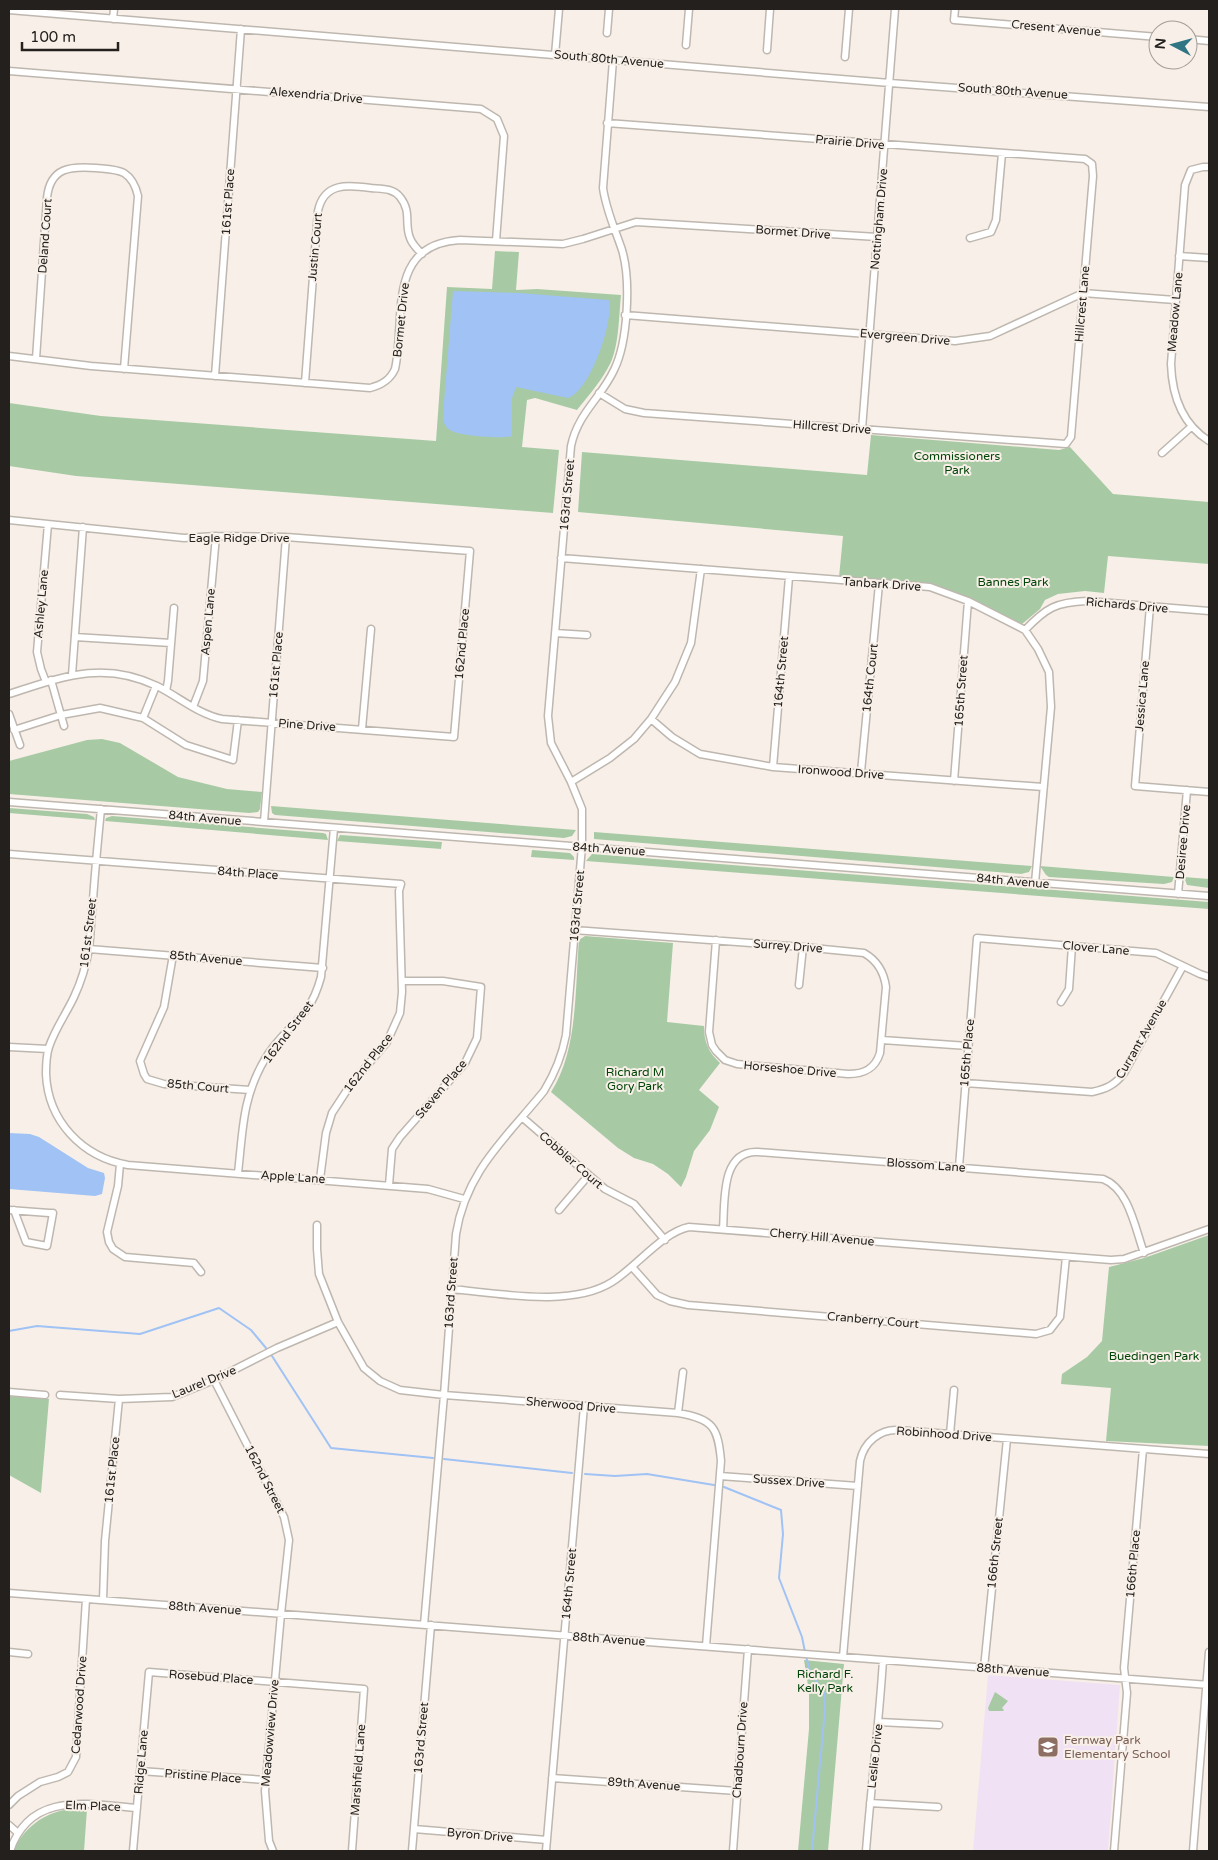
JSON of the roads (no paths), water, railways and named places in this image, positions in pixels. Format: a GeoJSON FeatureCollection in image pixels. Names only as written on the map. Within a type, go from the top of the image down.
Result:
{"type":"FeatureCollection","features":[{"type":"Feature","properties":{"kind":"street"},"geometry":{"type":"LineString","coordinates":[[113,19],[114,9]]}},
{"type":"Feature","properties":{"kind":"street"},"geometry":{"type":"LineString","coordinates":[[555,55],[559,9]]}},
{"type":"Feature","properties":{"kind":"street"},"geometry":{"type":"LineString","coordinates":[[607,33],[609,9]]}},
{"type":"Feature","properties":{"kind":"street"},"geometry":{"type":"LineString","coordinates":[[686,45],[689,9]]}},
{"type":"Feature","properties":{"kind":"street"},"geometry":{"type":"LineString","coordinates":[[767,50],[770,9]]}},
{"type":"Feature","properties":{"kind":"street"},"geometry":{"type":"LineString","coordinates":[[845,57],[849,9]]}},
{"type":"Feature","properties":{"kind":"street","name":"Nottingham Drive"},"geometry":{"type":"LineString","coordinates":[[862,429],[895,9]]}},
{"type":"Feature","properties":{"kind":"street","name":"Cresent Avenue"},"geometry":{"type":"LineString","coordinates":[[955,9],[954,20],[1148,36]]}},
{"type":"Feature","properties":{"kind":"street","name":"South 80th Avenue"},"geometry":{"type":"LineString","coordinates":[[9,10],[890,83],[1209,106]]}},
{"type":"Feature","properties":{"kind":"street","name":"161st Place"},"geometry":{"type":"LineString","coordinates":[[215,376],[241,29]]}},
{"type":"Feature","properties":{"kind":"street","name":"163rd Street"},"geometry":{"type":"LineString","coordinates":[[412,1851],[451,1289],[459,1216],[471,1183],[482,1166],[523,1118],[550,1082],[563,1050],[566,1035],[582,846],[582,809],[571,782],[551,743],[548,716],[573,439],[581,418],[614,370],[620,356],[625,315],[627,274],[603,188],[613,60]]}},
{"type":"Feature","properties":{"kind":"street","name":"Alexendria Drive"},"geometry":{"type":"LineString","coordinates":[[9,71],[467,107],[486,111],[497,119],[504,136],[496,241]]}},
{"type":"Feature","properties":{"kind":"street","name":"Prairie Drive"},"geometry":{"type":"LineString","coordinates":[[607,123],[1086,159],[1092,164]]}},
{"type":"Feature","properties":{"kind":"street"},"geometry":{"type":"LineString","coordinates":[[970,238],[991,232],[996,220],[1002,153]]}},
{"type":"Feature","properties":{"kind":"street","name":"Hillcrest Lane"},"geometry":{"type":"LineString","coordinates":[[1069,442],[1071,437],[1093,176],[1092,164]]}},
{"type":"Feature","properties":{"kind":"street","name":"Deland Court"},"geometry":{"type":"LineString","coordinates":[[36,359],[47,198],[50,185],[58,174],[70,167],[114,170],[129,178],[138,196],[124,369]]}},
{"type":"Feature","properties":{"kind":"street","name":"Meadow Lane"},"geometry":{"type":"LineString","coordinates":[[1209,167],[1191,170],[1185,185],[1170,364],[1171,383],[1176,398],[1191,427],[1209,442]]}},
{"type":"Feature","properties":{"kind":"street","name":"Justin Court"},"geometry":{"type":"LineString","coordinates":[[305,383],[318,211],[321,202],[328,193],[340,186],[348,185],[387,189],[395,193],[407,209],[410,238],[422,254]]}},
{"type":"Feature","properties":{"kind":"street","name":"Bormet Drive"},"geometry":{"type":"LineString","coordinates":[[9,356],[124,369],[370,388],[388,379],[392,374],[396,362],[403,284],[412,265],[422,254],[438,245],[452,241],[563,244],[636,222],[877,237]]}},
{"type":"Feature","properties":{"kind":"street"},"geometry":{"type":"LineString","coordinates":[[1179,256],[1209,258]]}},
{"type":"Feature","properties":{"kind":"street","name":"Evergreen Drive"},"geometry":{"type":"LineString","coordinates":[[625,315],[955,341],[990,336],[1083,293],[1175,300]]}},
{"type":"Feature","properties":{"kind":"street","name":"Hillcrest Drive"},"geometry":{"type":"LineString","coordinates":[[599,393],[625,409],[644,413],[1063,445],[1069,442]]}},
{"type":"Feature","properties":{"kind":"street"},"geometry":{"type":"LineString","coordinates":[[1162,453],[1191,427]]}},
{"type":"Feature","properties":{"kind":"street","name":"Eagle Ridge Drive"},"geometry":{"type":"LineString","coordinates":[[9,520],[184,538],[216,536],[286,537],[470,551]]}},
{"type":"Feature","properties":{"kind":"street","name":"Ashley Lane"},"geometry":{"type":"LineString","coordinates":[[48,524],[37,652],[64,726]]}},
{"type":"Feature","properties":{"kind":"street"},"geometry":{"type":"LineString","coordinates":[[72,675],[83,527]]}},
{"type":"Feature","properties":{"kind":"street","name":"Aspen Lane"},"geometry":{"type":"LineString","coordinates":[[193,707],[203,681],[216,536]]}},
{"type":"Feature","properties":{"kind":"street","name":"161st Place"},"geometry":{"type":"LineString","coordinates":[[264,822],[270,723],[286,537]]}},
{"type":"Feature","properties":{"kind":"street","name":"162nd Place"},"geometry":{"type":"LineString","coordinates":[[454,737],[470,551]]}},
{"type":"Feature","properties":{"kind":"street","name":"Tanbark Drive"},"geometry":{"type":"LineString","coordinates":[[561,558],[930,587],[968,602],[1025,630]]}},
{"type":"Feature","properties":{"kind":"street"},"geometry":{"type":"LineString","coordinates":[[571,782],[610,758],[634,739],[651,719],[675,682],[691,643],[701,569]]}},
{"type":"Feature","properties":{"kind":"street","name":"164th Street"},"geometry":{"type":"LineString","coordinates":[[773,767],[790,577]]}},
{"type":"Feature","properties":{"kind":"street","name":"164th Court"},"geometry":{"type":"LineString","coordinates":[[861,772],[880,584]]}},
{"type":"Feature","properties":{"kind":"street","name":"Richards Drive"},"geometry":{"type":"LineString","coordinates":[[1025,630],[1041,614],[1063,603],[1087,601],[1209,611]]}},
{"type":"Feature","properties":{"kind":"street","name":"165th Street"},"geometry":{"type":"LineString","coordinates":[[954,781],[968,602]]}},
{"type":"Feature","properties":{"kind":"street","name":"Jessica Lane"},"geometry":{"type":"LineString","coordinates":[[1150,606],[1135,786],[1187,790]]}},
{"type":"Feature","properties":{"kind":"street"},"geometry":{"type":"LineString","coordinates":[[166,691],[174,608]]}},
{"type":"Feature","properties":{"kind":"street"},"geometry":{"type":"LineString","coordinates":[[362,730],[371,629]]}},
{"type":"Feature","properties":{"kind":"street"},"geometry":{"type":"LineString","coordinates":[[1025,630],[1038,649],[1049,672],[1051,708],[1035,883]]}},
{"type":"Feature","properties":{"kind":"street"},"geometry":{"type":"LineString","coordinates":[[555,633],[587,635]]}},
{"type":"Feature","properties":{"kind":"street"},"geometry":{"type":"LineString","coordinates":[[75,637],[171,644]]}},
{"type":"Feature","properties":{"kind":"street","name":"Pine Drive"},"geometry":{"type":"LineString","coordinates":[[9,694],[72,675],[98,672],[126,676],[156,686],[213,717],[454,737]]}},
{"type":"Feature","properties":{"kind":"street"},"geometry":{"type":"LineString","coordinates":[[144,718],[156,686]]}},
{"type":"Feature","properties":{"kind":"street"},"geometry":{"type":"LineString","coordinates":[[14,730],[61,715],[100,708],[144,718],[186,746],[233,760],[238,720]]}},
{"type":"Feature","properties":{"kind":"street"},"geometry":{"type":"LineString","coordinates":[[9,714],[20,745]]}},
{"type":"Feature","properties":{"kind":"street","name":"Ironwood Drive"},"geometry":{"type":"LineString","coordinates":[[651,719],[672,737],[700,754],[773,767],[861,772],[1043,787]]}},
{"type":"Feature","properties":{"kind":"street"},"geometry":{"type":"LineString","coordinates":[[1187,790],[1209,792]]}},
{"type":"Feature","properties":{"kind":"street","name":"Desiree Drive"},"geometry":{"type":"LineString","coordinates":[[1178,894],[1187,790]]}},
{"type":"Feature","properties":{"kind":"street","name":"84th Avenue"},"geometry":{"type":"LineString","coordinates":[[9,802],[1209,896]]}},
{"type":"Feature","properties":{"kind":"street","name":"161st Street"},"geometry":{"type":"LineString","coordinates":[[101,810],[89,949],[82,977],[74,998],[55,1031],[48,1049],[46,1064],[48,1091],[60,1121],[70,1135],[84,1147],[99,1156],[120,1164]]}},
{"type":"Feature","properties":{"kind":"street","name":"162nd Street"},"geometry":{"type":"LineString","coordinates":[[238,1173],[243,1118],[250,1090],[272,1048],[308,1007],[318,989],[323,968],[334,828]]}},
{"type":"Feature","properties":{"kind":"street","name":"84th Place"},"geometry":{"type":"LineString","coordinates":[[9,854],[401,884]]}},
{"type":"Feature","properties":{"kind":"street","name":"162nd Place"},"geometry":{"type":"LineString","coordinates":[[320,1179],[328,1123],[343,1095],[392,1033],[400,1013],[402,981],[401,884]]}},
{"type":"Feature","properties":{"kind":"street","name":"Surrey Drive"},"geometry":{"type":"LineString","coordinates":[[574,930],[864,953],[875,961],[883,973],[886,988],[880,1054],[876,1063],[871,1068],[860,1073]]}},
{"type":"Feature","properties":{"kind":"street","name":"Clover Lane"},"geometry":{"type":"LineString","coordinates":[[977,938],[1156,953],[1209,977]]}},
{"type":"Feature","properties":{"kind":"street","name":"165th Place"},"geometry":{"type":"LineString","coordinates":[[958,1167],[977,938]]}},
{"type":"Feature","properties":{"kind":"street","name":"Horseshoe Drive"},"geometry":{"type":"LineString","coordinates":[[716,940],[709,1032],[712,1045],[721,1057],[742,1065],[848,1074],[860,1073]]}},
{"type":"Feature","properties":{"kind":"street"},"geometry":{"type":"LineString","coordinates":[[1061,1002],[1069,989],[1072,946]]}},
{"type":"Feature","properties":{"kind":"street"},"geometry":{"type":"LineString","coordinates":[[799,985],[803,947]]}},
{"type":"Feature","properties":{"kind":"street","name":"85th Avenue"},"geometry":{"type":"LineString","coordinates":[[89,949],[323,968]]}},
{"type":"Feature","properties":{"kind":"street","name":"85th Court"},"geometry":{"type":"LineString","coordinates":[[173,955],[164,1007],[140,1061],[141,1070],[148,1079],[164,1084],[250,1090]]}},
{"type":"Feature","properties":{"kind":"street","name":"Currant Avenue"},"geometry":{"type":"LineString","coordinates":[[965,1083],[1092,1092],[1110,1086],[1118,1081],[1124,1073],[1183,966]]}},
{"type":"Feature","properties":{"kind":"street","name":"Steven Place"},"geometry":{"type":"LineString","coordinates":[[389,1185],[392,1149],[400,1137],[465,1063],[477,1038],[481,987],[443,981],[402,981]]}},
{"type":"Feature","properties":{"kind":"street"},"geometry":{"type":"LineString","coordinates":[[882,1040],[968,1046]]}},
{"type":"Feature","properties":{"kind":"street"},"geometry":{"type":"LineString","coordinates":[[9,1046],[48,1049]]}},
{"type":"Feature","properties":{"kind":"street","name":"Cobbler Court"},"geometry":{"type":"LineString","coordinates":[[523,1118],[604,1189],[634,1204],[664,1240]]}},
{"type":"Feature","properties":{"kind":"street","name":"Blossom Lane"},"geometry":{"type":"LineString","coordinates":[[723,1230],[728,1171],[734,1162],[748,1152],[758,1152],[1096,1178],[1116,1186],[1124,1197],[1144,1253]]}},
{"type":"Feature","properties":{"kind":"street"},"geometry":{"type":"LineString","coordinates":[[120,1164],[118,1186],[107,1232],[113,1249],[125,1257],[194,1263],[201,1272]]}},
{"type":"Feature","properties":{"kind":"street","name":"Apple Lane"},"geometry":{"type":"LineString","coordinates":[[120,1164],[389,1185],[428,1189],[464,1199]]}},
{"type":"Feature","properties":{"kind":"street"},"geometry":{"type":"LineString","coordinates":[[559,1210],[588,1176]]}},
{"type":"Feature","properties":{"kind":"street"},"geometry":{"type":"LineString","coordinates":[[11,1210],[53,1213],[47,1246],[26,1242],[11,1210]]}},
{"type":"Feature","properties":{"kind":"street","name":"Sherwood Drive"},"geometry":{"type":"LineString","coordinates":[[317,1225],[316,1250],[319,1274],[338,1322],[364,1368],[380,1381],[400,1390],[678,1414],[694,1416],[709,1423],[716,1432],[720,1443],[720,1476],[706,1646]]}},
{"type":"Feature","properties":{"kind":"street","name":"Cherry Hill Avenue"},"geometry":{"type":"LineString","coordinates":[[451,1289],[549,1297],[573,1296],[589,1292],[611,1283],[633,1268],[676,1231],[689,1227],[1117,1260],[1144,1253],[1209,1230]]}},
{"type":"Feature","properties":{"kind":"street","name":"Cranberry Court"},"geometry":{"type":"LineString","coordinates":[[633,1268],[657,1295],[670,1301],[688,1305],[1036,1334],[1050,1330],[1060,1317],[1066,1257]]}},
{"type":"Feature","properties":{"kind":"street","name":"Laurel Drive"},"geometry":{"type":"LineString","coordinates":[[60,1395],[120,1399],[172,1397],[214,1380],[277,1348],[338,1322]]}},
{"type":"Feature","properties":{"kind":"street"},"geometry":{"type":"LineString","coordinates":[[678,1414],[683,1372]]}},
{"type":"Feature","properties":{"kind":"street","name":"162nd Street"},"geometry":{"type":"LineString","coordinates":[[214,1380],[284,1517],[289,1540],[280,1614]]}},
{"type":"Feature","properties":{"kind":"street"},"geometry":{"type":"LineString","coordinates":[[950,1434],[954,1390]]}},
{"type":"Feature","properties":{"kind":"street"},"geometry":{"type":"LineString","coordinates":[[9,1392],[45,1395]]}},
{"type":"Feature","properties":{"kind":"street","name":"161st Place"},"geometry":{"type":"LineString","coordinates":[[103,1600],[106,1541],[120,1399]]}},
{"type":"Feature","properties":{"kind":"street","name":"164th Street"},"geometry":{"type":"LineString","coordinates":[[546,1851],[584,1406]]}},
{"type":"Feature","properties":{"kind":"street","name":"Robinhood Drive"},"geometry":{"type":"LineString","coordinates":[[843,1657],[860,1461],[869,1442],[879,1434],[893,1430],[1209,1454]]}},
{"type":"Feature","properties":{"kind":"street","name":"166th Street"},"geometry":{"type":"LineString","coordinates":[[984,1668],[1007,1439]]}},
{"type":"Feature","properties":{"kind":"street","name":"166th Place"},"geometry":{"type":"LineString","coordinates":[[1114,1851],[1127,1693],[1124,1668],[1143,1449]]}},
{"type":"Feature","properties":{"kind":"street","name":"Sussex Drive"},"geometry":{"type":"LineString","coordinates":[[720,1476],[858,1486]]}},
{"type":"Feature","properties":{"kind":"street","name":"88th Avenue"},"geometry":{"type":"LineString","coordinates":[[9,1593],[1208,1684]]}},
{"type":"Feature","properties":{"kind":"street","name":"Cedarwood Drive"},"geometry":{"type":"LineString","coordinates":[[9,1805],[18,1796],[40,1782],[58,1778],[68,1772],[76,1757],[86,1599]]}},
{"type":"Feature","properties":{"kind":"street","name":"Meadowview Drive"},"geometry":{"type":"LineString","coordinates":[[273,1851],[270,1841],[265,1791],[280,1614]]}},
{"type":"Feature","properties":{"kind":"street","name":"Chadbourn Drive"},"geometry":{"type":"LineString","coordinates":[[732,1851],[748,1649]]}},
{"type":"Feature","properties":{"kind":"street"},"geometry":{"type":"LineString","coordinates":[[9,1652],[28,1654]]}},
{"type":"Feature","properties":{"kind":"street"},"geometry":{"type":"LineString","coordinates":[[1193,1851],[1208,1684],[1209,1652]]}},
{"type":"Feature","properties":{"kind":"street","name":"Leslie Drive"},"geometry":{"type":"LineString","coordinates":[[866,1851],[879,1722],[882,1660]]}},
{"type":"Feature","properties":{"kind":"street","name":"Rosebud Place"},"geometry":{"type":"LineString","coordinates":[[149,1672],[364,1689]]}},
{"type":"Feature","properties":{"kind":"street","name":"Ridge Lane"},"geometry":{"type":"LineString","coordinates":[[133,1851],[149,1672]]}},
{"type":"Feature","properties":{"kind":"street","name":"Marshfield Lane"},"geometry":{"type":"LineString","coordinates":[[352,1851],[364,1689]]}},
{"type":"Feature","properties":{"kind":"street"},"geometry":{"type":"LineString","coordinates":[[879,1722],[939,1725]]}},
{"type":"Feature","properties":{"kind":"street","name":"Pristine Place"},"geometry":{"type":"LineString","coordinates":[[140,1771],[266,1780]]}},
{"type":"Feature","properties":{"kind":"street","name":"89th Avenue"},"geometry":{"type":"LineString","coordinates":[[552,1778],[737,1791]]}},
{"type":"Feature","properties":{"kind":"street"},"geometry":{"type":"LineString","coordinates":[[870,1803],[938,1807]]}},
{"type":"Feature","properties":{"kind":"street","name":"Elm Place"},"geometry":{"type":"LineString","coordinates":[[10,1851],[18,1833],[29,1820],[42,1810],[61,1804],[137,1808]]}},
{"type":"Feature","properties":{"kind":"street"},"geometry":{"type":"LineString","coordinates":[[9,1825],[18,1833]]}},
{"type":"Feature","properties":{"kind":"street","name":"Byron Drive"},"geometry":{"type":"LineString","coordinates":[[414,1829],[547,1840]]}},
{"type":"Feature","properties":{"kind":"water"},"geometry":{"type":"Polygon","coordinates":[[[453,291],[519,293],[609,300],[610,310],[604,339],[599,355],[584,383],[576,393],[568,398],[516,387],[512,398],[512,436],[472,436],[450,430],[443,420],[443,415],[453,291]]]}},
{"type":"Feature","properties":{"kind":"water"},"geometry":{"type":"Polygon","coordinates":[[[9,1133],[30,1134],[39,1137],[88,1168],[104,1173],[102,1194],[95,1196],[9,1189],[9,1133]]]}},
{"type":"Feature","properties":{"kind":"waterway"},"geometry":{"type":"LineString","coordinates":[[9,1331],[37,1326],[140,1334],[219,1308],[251,1330],[266,1348]]}},
{"type":"Feature","properties":{"kind":"waterway"},"geometry":{"type":"LineString","coordinates":[[272,1356],[331,1448],[433,1458]]}},
{"type":"Feature","properties":{"kind":"waterway"},"geometry":{"type":"LineString","coordinates":[[444,1459],[572,1473]]}},
{"type":"Feature","properties":{"kind":"waterway"},"geometry":{"type":"LineString","coordinates":[[585,1474],[615,1476],[647,1474],[714,1485]]}},
{"type":"Feature","properties":{"kind":"waterway"},"geometry":{"type":"LineString","coordinates":[[724,1487],[781,1510],[783,1534],[779,1578],[802,1637],[805,1652]]}},
{"type":"Feature","properties":{"kind":"waterway"},"geometry":{"type":"LineString","coordinates":[[806,1656],[810,1672],[824,1693],[825,1709],[812,1851]]}},
{"type":"Feature","properties":{"kind":"place","name":"Fernway Park Elementary School"},"geometry":{"type":"Point","coordinates":[1048,1747]}},
{"type":"Feature","properties":{"kind":"park label","name":"Commissioners Park"},"geometry":{"type":"Point","coordinates":[957,463]}},
{"type":"Feature","properties":{"kind":"park label","name":"Bannes Park"},"geometry":{"type":"Point","coordinates":[1013,582]}},
{"type":"Feature","properties":{"kind":"park label","name":"Richard M Gory Park"},"geometry":{"type":"Point","coordinates":[635,1079]}},
{"type":"Feature","properties":{"kind":"park label","name":"Buedingen Park"},"geometry":{"type":"Point","coordinates":[1154,1356]}},
{"type":"Feature","properties":{"kind":"park label","name":"Richard F. Kelly Park"},"geometry":{"type":"Point","coordinates":[825,1681]}}]}
